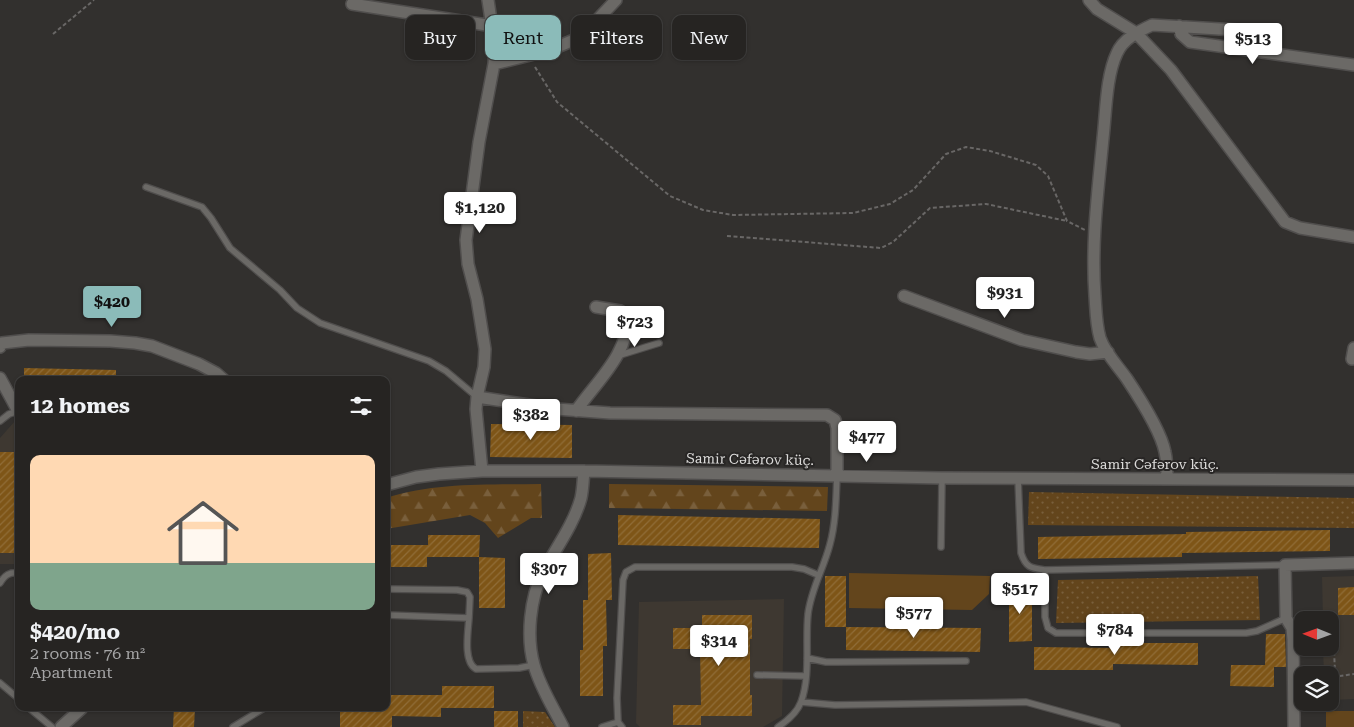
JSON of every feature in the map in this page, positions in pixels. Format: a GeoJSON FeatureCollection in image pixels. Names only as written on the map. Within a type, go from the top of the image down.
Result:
{"type":"FeatureCollection","features":[{"type":"Feature","properties":{"kind":"street"},"geometry":{"type":"LineString","coordinates":[[488,0],[491,15]]}},
{"type":"Feature","properties":{"kind":"street"},"geometry":{"type":"LineString","coordinates":[[561,44],[581,37],[616,0]]}},
{"type":"Feature","properties":{"kind":"street"},"geometry":{"type":"LineString","coordinates":[[1089,0],[1097,9],[1136,33],[1171,70],[1285,222],[1300,228],[1354,237]]}},
{"type":"Feature","properties":{"kind":"street"},"geometry":{"type":"LineString","coordinates":[[352,4],[485,25]]}},
{"type":"Feature","properties":{"kind":"street"},"geometry":{"type":"LineString","coordinates":[[1167,478],[1166,453],[1162,440],[1134,390],[1100,338],[1096,320],[1093,276],[1094,235],[1113,62],[1118,50],[1136,33],[1152,25],[1270,32]]}},
{"type":"Feature","properties":{"kind":"street"},"geometry":{"type":"LineString","coordinates":[[1179,26],[1181,34],[1190,42],[1354,65]]}},
{"type":"Feature","properties":{"kind":"street"},"geometry":{"type":"LineString","coordinates":[[482,471],[476,426],[477,397],[484,367],[485,349],[468,264],[466,240],[479,142],[494,60]]}},
{"type":"Feature","properties":{"kind":"street"},"geometry":{"type":"LineString","coordinates":[[494,64],[512,60]]}},
{"type":"Feature","properties":{"kind":"street"},"geometry":{"type":"LineString","coordinates":[[904,296],[1022,340],[1090,354],[1108,352]]}},
{"type":"Feature","properties":{"kind":"street"},"geometry":{"type":"LineString","coordinates":[[576,411],[617,356],[624,342],[628,325],[628,316],[620,311],[596,307]]}},
{"type":"Feature","properties":{"kind":"street"},"geometry":{"type":"LineString","coordinates":[[1,344],[29,340],[101,341],[144,344],[199,364],[219,376]]}},
{"type":"Feature","properties":{"kind":"street"},"geometry":{"type":"LineString","coordinates":[[1352,360],[1354,348]]}},
{"type":"Feature","properties":{"kind":"street"},"geometry":{"type":"LineString","coordinates":[[0,378],[15,406]]}},
{"type":"Feature","properties":{"kind":"street"},"geometry":{"type":"LineString","coordinates":[[477,397],[576,411],[610,413],[826,415],[835,420],[837,428],[837,475]]}},
{"type":"Feature","properties":{"kind":"street","name":"Samir Cəfərov küç."},"geometry":{"type":"LineString","coordinates":[[390,484],[416,477],[482,471],[584,471],[942,478],[1354,480]]}},
{"type":"Feature","properties":{"kind":"street"},"geometry":{"type":"LineString","coordinates":[[563,727],[534,665],[530,649],[531,629],[535,596],[542,574],[576,512],[581,497],[584,471]]}},
{"type":"Feature","properties":{"kind":"street"},"geometry":{"type":"LineString","coordinates":[[1294,727],[1294,639],[1292,628],[1286,618],[1286,565],[1354,563]]}},
{"type":"Feature","properties":{"kind":"street"},"geometry":{"type":"LineString","coordinates":[[62,727],[79,711]]}},
{"type":"Feature","properties":{"kind":"lane"},"geometry":{"type":"LineString","coordinates":[[146,187],[202,208],[211,218],[230,248],[280,290],[298,308],[320,323],[429,361],[446,370],[477,397]]}},
{"type":"Feature","properties":{"kind":"lane"},"geometry":{"type":"LineString","coordinates":[[617,356],[659,343]]}},
{"type":"Feature","properties":{"kind":"lane"},"geometry":{"type":"LineString","coordinates":[[0,421],[15,412]]}},
{"type":"Feature","properties":{"kind":"lane"},"geometry":{"type":"LineString","coordinates":[[778,727],[795,714],[801,702],[805,676],[808,614],[818,575],[832,537],[835,520],[837,475]]}},
{"type":"Feature","properties":{"kind":"lane"},"geometry":{"type":"LineString","coordinates":[[941,547],[942,478]]}},
{"type":"Feature","properties":{"kind":"lane"},"geometry":{"type":"LineString","coordinates":[[1018,478],[1021,553],[1024,562],[1031,568],[1045,570],[1286,565]]}},
{"type":"Feature","properties":{"kind":"lane"},"geometry":{"type":"LineString","coordinates":[[602,727],[620,724],[617,698],[623,580],[626,572],[635,567],[792,567],[818,575]]}},
{"type":"Feature","properties":{"kind":"lane"},"geometry":{"type":"LineString","coordinates":[[1045,570],[1045,618],[1048,628],[1056,633],[1246,633],[1258,631],[1286,618]]}},
{"type":"Feature","properties":{"kind":"lane"},"geometry":{"type":"LineString","coordinates":[[0,583],[4,576],[15,573]]}},
{"type":"Feature","properties":{"kind":"lane"},"geometry":{"type":"LineString","coordinates":[[390,589],[458,590],[466,592],[470,598],[468,659],[471,667],[476,669],[519,668],[534,665]]}},
{"type":"Feature","properties":{"kind":"lane"},"geometry":{"type":"LineString","coordinates":[[390,615],[469,618]]}},
{"type":"Feature","properties":{"kind":"lane"},"geometry":{"type":"LineString","coordinates":[[806,658],[840,662],[966,661]]}},
{"type":"Feature","properties":{"kind":"lane"},"geometry":{"type":"LineString","coordinates":[[757,675],[805,676]]}},
{"type":"Feature","properties":{"kind":"lane"},"geometry":{"type":"LineString","coordinates":[[0,683],[15,696]]}},
{"type":"Feature","properties":{"kind":"lane"},"geometry":{"type":"LineString","coordinates":[[801,702],[835,705],[1026,702],[1117,727]]}},
{"type":"Feature","properties":{"kind":"lane"},"geometry":{"type":"LineString","coordinates":[[33,711],[52,727]]}},
{"type":"Feature","properties":{"kind":"lane"},"geometry":{"type":"LineString","coordinates":[[233,727],[259,711]]}},
{"type":"Feature","properties":{"kind":"path"},"geometry":{"type":"LineString","coordinates":[[53,34],[94,0]]}},
{"type":"Feature","properties":{"kind":"path"},"geometry":{"type":"LineString","coordinates":[[531,60],[557,102],[670,196],[703,210],[733,214],[853,214],[890,204],[906,195],[913,190],[946,154],[966,147],[990,150],[1036,164],[1048,176],[1067,221]]}},
{"type":"Feature","properties":{"kind":"path"},"geometry":{"type":"LineString","coordinates":[[727,236],[881,248],[893,242],[930,208],[950,205],[986,204],[1067,221],[1094,235]]}},
{"type":"Feature","properties":{"kind":"path"},"geometry":{"type":"LineString","coordinates":[[1335,656],[1335,672],[1340,676],[1354,674]]}},
{"type":"Feature","properties":{"kind":"shaded area"},"geometry":{"type":"Polygon","coordinates":[[[15,421],[15,564],[0,564],[0,438],[15,421]]]}},
{"type":"Feature","properties":{"kind":"shaded area"},"geometry":{"type":"Polygon","coordinates":[[[1354,576],[1354,699],[1339,700],[1339,666],[1324,666],[1323,656],[1339,656],[1339,611],[1323,611],[1322,577],[1354,576]]]}},
{"type":"Feature","properties":{"kind":"shaded area"},"geometry":{"type":"Polygon","coordinates":[[[784,599],[782,716],[763,727],[640,727],[636,723],[639,602],[784,599]]]}},
{"type":"Feature","properties":{"kind":"green space"},"geometry":{"type":"Polygon","coordinates":[[[541,484],[542,518],[531,518],[498,538],[485,523],[470,515],[390,528],[390,497],[424,489],[482,485],[541,484]]]}},
{"type":"Feature","properties":{"kind":"green space"},"geometry":{"type":"Polygon","coordinates":[[[609,484],[828,487],[827,511],[609,508],[609,484]]]}},
{"type":"Feature","properties":{"kind":"green space"},"geometry":{"type":"Polygon","coordinates":[[[1029,492],[1354,498],[1354,528],[1028,525],[1029,492]]]}},
{"type":"Feature","properties":{"kind":"green space"},"geometry":{"type":"Polygon","coordinates":[[[849,573],[990,576],[989,594],[972,610],[849,608],[849,573]]]}},
{"type":"Feature","properties":{"kind":"green space"},"geometry":{"type":"Polygon","coordinates":[[[1258,576],[1260,620],[1056,623],[1058,580],[1258,576]]]}},
{"type":"Feature","properties":{"kind":"green space"},"geometry":{"type":"Polygon","coordinates":[[[523,711],[545,712],[555,727],[523,727],[523,711]]]}},
{"type":"Feature","properties":{"kind":"green space"},"geometry":{"type":"Polygon","coordinates":[[[1326,711],[1354,711],[1354,727],[1326,727],[1326,711]]]}},
{"type":"Feature","properties":{"kind":"building"},"geometry":{"type":"Polygon","coordinates":[[[24,368],[116,370],[116,376],[24,376],[24,368]]]}},
{"type":"Feature","properties":{"kind":"building"},"geometry":{"type":"Polygon","coordinates":[[[491,424],[572,425],[572,458],[490,457],[491,424]]]}},
{"type":"Feature","properties":{"kind":"building"},"geometry":{"type":"Polygon","coordinates":[[[0,452],[15,452],[15,553],[0,553],[0,452]]]}},
{"type":"Feature","properties":{"kind":"building"},"geometry":{"type":"Polygon","coordinates":[[[618,515],[820,519],[819,548],[618,545],[618,515]]]}},
{"type":"Feature","properties":{"kind":"building"},"geometry":{"type":"Polygon","coordinates":[[[1330,530],[1330,551],[1182,553],[1182,557],[1038,559],[1038,537],[1330,530]]]}},
{"type":"Feature","properties":{"kind":"building"},"geometry":{"type":"Polygon","coordinates":[[[428,535],[480,535],[479,557],[427,557],[427,567],[390,567],[390,545],[428,545],[428,535]]]}},
{"type":"Feature","properties":{"kind":"building"},"geometry":{"type":"Polygon","coordinates":[[[611,553],[612,600],[606,600],[607,646],[603,646],[603,696],[580,696],[580,650],[583,650],[583,600],[588,600],[588,554],[611,553]]]}},
{"type":"Feature","properties":{"kind":"building"},"geometry":{"type":"Polygon","coordinates":[[[479,557],[505,558],[505,608],[479,608],[479,557]]]}},
{"type":"Feature","properties":{"kind":"building"},"geometry":{"type":"Polygon","coordinates":[[[825,576],[846,576],[846,627],[825,627],[825,576]]]}},
{"type":"Feature","properties":{"kind":"building"},"geometry":{"type":"Polygon","coordinates":[[[1354,587],[1354,615],[1339,615],[1338,588],[1354,587]]]}},
{"type":"Feature","properties":{"kind":"building"},"geometry":{"type":"Polygon","coordinates":[[[1009,589],[1032,589],[1032,641],[1009,642],[1009,589]]]}},
{"type":"Feature","properties":{"kind":"building"},"geometry":{"type":"Polygon","coordinates":[[[702,615],[752,615],[750,695],[752,695],[752,716],[701,716],[701,725],[673,725],[673,705],[701,705],[700,649],[673,649],[673,628],[702,628],[702,615]]]}},
{"type":"Feature","properties":{"kind":"building"},"geometry":{"type":"Polygon","coordinates":[[[846,627],[981,628],[980,652],[846,650],[846,627]]]}},
{"type":"Feature","properties":{"kind":"building"},"geometry":{"type":"Polygon","coordinates":[[[1266,634],[1285,634],[1286,667],[1274,667],[1274,687],[1230,686],[1231,665],[1265,665],[1266,634]]]}},
{"type":"Feature","properties":{"kind":"building"},"geometry":{"type":"Polygon","coordinates":[[[1120,643],[1198,643],[1198,665],[1113,664],[1113,670],[1034,670],[1034,647],[1120,648],[1120,643]]]}},
{"type":"Feature","properties":{"kind":"building"},"geometry":{"type":"Polygon","coordinates":[[[442,686],[494,686],[494,708],[441,708],[441,717],[392,716],[392,727],[340,727],[340,711],[390,711],[390,695],[442,695],[442,686]]]}},
{"type":"Feature","properties":{"kind":"building"},"geometry":{"type":"Polygon","coordinates":[[[174,711],[195,711],[194,727],[173,727],[174,711]]]}},
{"type":"Feature","properties":{"kind":"building"},"geometry":{"type":"Polygon","coordinates":[[[494,711],[518,711],[518,727],[494,727],[494,711]]]}}]}
